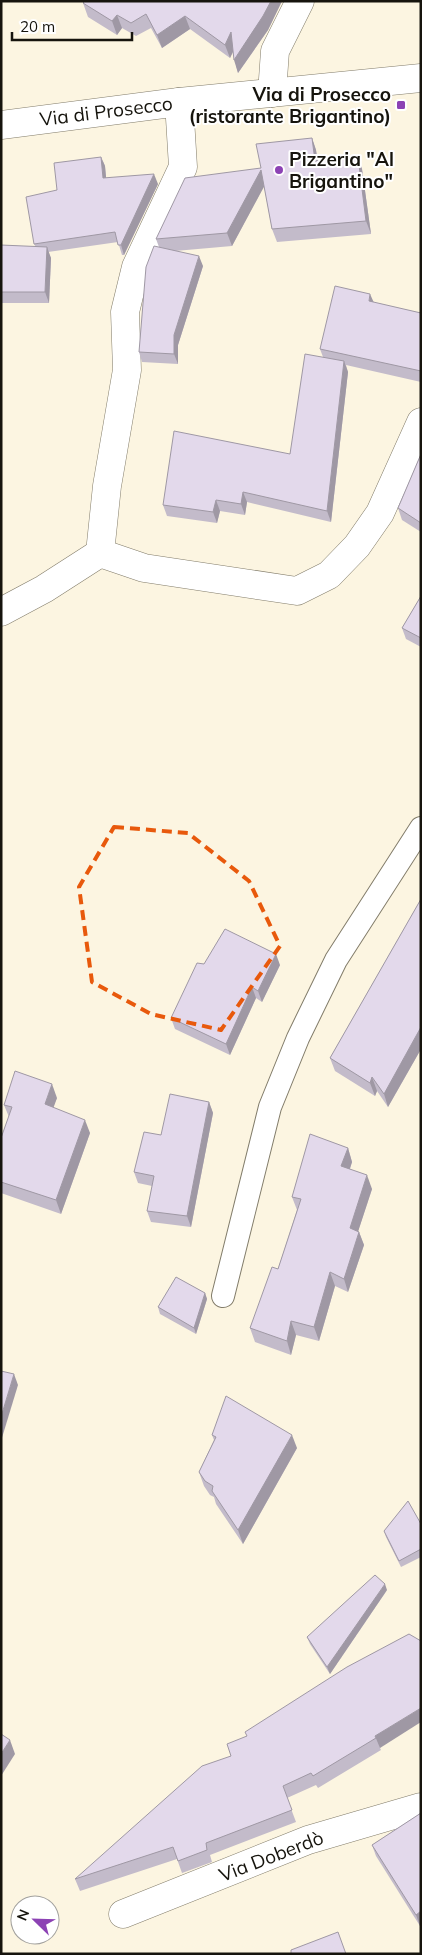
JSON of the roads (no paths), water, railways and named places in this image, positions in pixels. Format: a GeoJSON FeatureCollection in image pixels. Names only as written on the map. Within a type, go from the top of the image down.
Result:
{"type":"FeatureCollection","features":[{"type":"Feature","properties":{"kind":"street"},"geometry":{"type":"LineString","coordinates":[[272,93],[275,51],[300,1]]}},
{"type":"Feature","properties":{"kind":"street","name":"Via di Prosecco"},"geometry":{"type":"LineString","coordinates":[[1,125],[179,102],[421,78]]}},
{"type":"Feature","properties":{"kind":"street"},"geometry":{"type":"LineString","coordinates":[[100,553],[107,486],[127,370],[125,312],[136,267],[183,167],[179,102]]}},
{"type":"Feature","properties":{"kind":"street"},"geometry":{"type":"LineString","coordinates":[[100,553],[144,568],[297,591],[329,575],[357,546],[380,513],[421,422]]}},
{"type":"Feature","properties":{"kind":"street"},"geometry":{"type":"LineString","coordinates":[[1,612],[44,589],[100,553]]}},
{"type":"Feature","properties":{"kind":"street","name":"Via Doberdò"},"geometry":{"type":"LineString","coordinates":[[123,1914],[308,1840],[421,1807]]}},
{"type":"Feature","properties":{"kind":"lane"},"geometry":{"type":"LineString","coordinates":[[222,1296],[270,1107],[298,1038],[336,960],[421,828]]}},
{"type":"Feature","properties":{"kind":"place","name":"Via di Prosecco (ristorante Brigantino)"},"geometry":{"type":"Point","coordinates":[401,105]}},
{"type":"Feature","properties":{"kind":"place","name":"Pizzeria \"Al Brigantino\""},"geometry":{"type":"Point","coordinates":[279,170]}}]}
